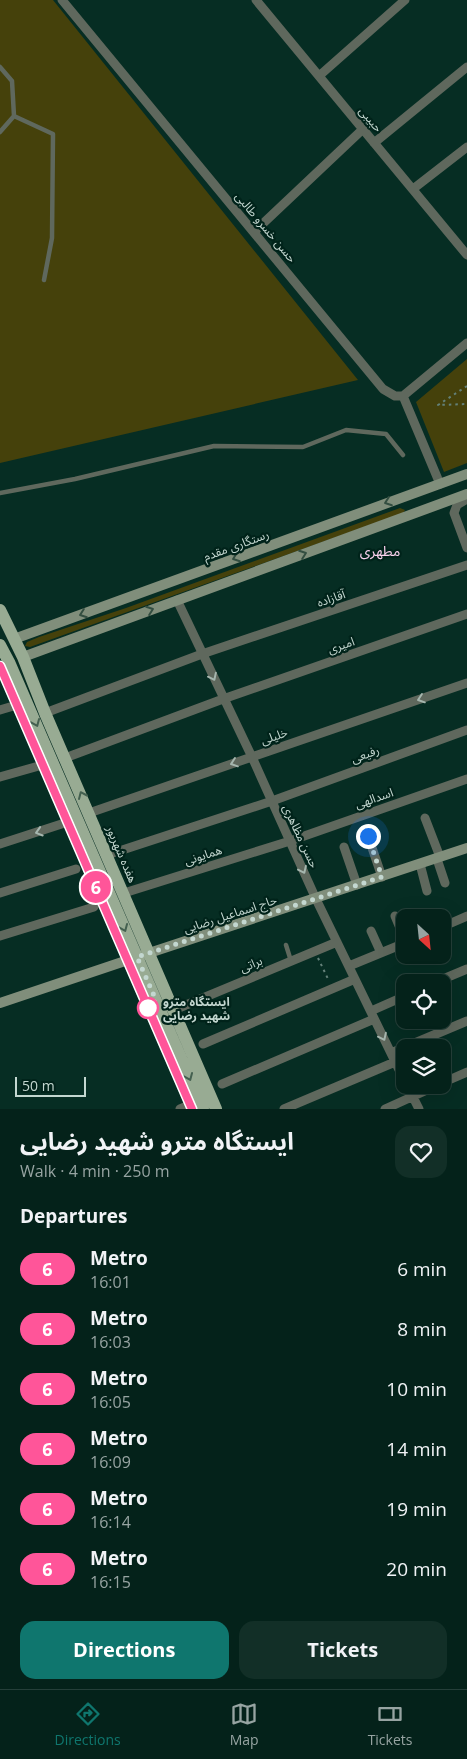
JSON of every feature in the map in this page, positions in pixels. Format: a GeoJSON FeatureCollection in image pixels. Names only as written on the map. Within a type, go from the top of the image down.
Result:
{"type":"FeatureCollection","features":[{"type":"Feature","properties":{"kind":"main road","name":"رستگاری مقدم"},"geometry":{"type":"LineString","coordinates":[[14,639],[467,474]]}},
{"type":"Feature","properties":{"kind":"main road"},"geometry":{"type":"LineString","coordinates":[[413,493],[420,511]]}},
{"type":"Feature","properties":{"kind":"main road"},"geometry":{"type":"LineString","coordinates":[[9,662],[467,494]]}},
{"type":"Feature","properties":{"kind":"main road","name":"هفده شهریور"},"geometry":{"type":"LineString","coordinates":[[0,610],[45,713],[77,819],[142,955],[201,1105]]}},
{"type":"Feature","properties":{"kind":"main road"},"geometry":{"type":"LineString","coordinates":[[0,644],[14,639]]}},
{"type":"Feature","properties":{"kind":"main road","name":"هفده شهریور"},"geometry":{"type":"LineString","coordinates":[[0,644],[27,702],[89,813],[124,893],[142,955],[174,1010],[216,1109]]}},
{"type":"Feature","properties":{"kind":"main road","name":"حاج اسماعیل رضایی"},"geometry":{"type":"LineString","coordinates":[[0,1003],[467,848]]}},
{"type":"Feature","properties":{"kind":"street","name":"حسن خسرو طالبی"},"geometry":{"type":"LineString","coordinates":[[62,0],[383,389],[395,396],[403,396]]}},
{"type":"Feature","properties":{"kind":"street","name":"حبیبی"},"geometry":{"type":"LineString","coordinates":[[256,0],[467,255]]}},
{"type":"Feature","properties":{"kind":"street"},"geometry":{"type":"LineString","coordinates":[[319,76],[405,0]]}},
{"type":"Feature","properties":{"kind":"street"},"geometry":{"type":"LineString","coordinates":[[374,143],[467,67]]}},
{"type":"Feature","properties":{"kind":"street"},"geometry":{"type":"LineString","coordinates":[[254,232],[363,129]]}},
{"type":"Feature","properties":{"kind":"street"},"geometry":{"type":"LineString","coordinates":[[413,189],[467,147]]}},
{"type":"Feature","properties":{"kind":"street"},"geometry":{"type":"LineString","coordinates":[[440,484],[403,396],[467,343]]}},
{"type":"Feature","properties":{"kind":"street"},"geometry":{"type":"LineString","coordinates":[[467,499],[457,506],[454,513],[467,548]]}},
{"type":"Feature","properties":{"kind":"street","name":"آقازاده"},"geometry":{"type":"LineString","coordinates":[[45,713],[202,654],[467,565]]}},
{"type":"Feature","properties":{"kind":"street","name":"حسن مظاهری"},"geometry":{"type":"LineString","coordinates":[[177,600],[252,757],[316,899],[396,1064]]}},
{"type":"Feature","properties":{"kind":"street","name":"امیری"},"geometry":{"type":"LineString","coordinates":[[0,777],[59,760],[224,698],[467,614]]}},
{"type":"Feature","properties":{"kind":"street","name":"خلیلی"},"geometry":{"type":"LineString","coordinates":[[89,813],[467,683]]}},
{"type":"Feature","properties":{"kind":"street"},"geometry":{"type":"LineString","coordinates":[[0,710],[27,702]]}},
{"type":"Feature","properties":{"kind":"street","name":"رفیعی"},"geometry":{"type":"LineString","coordinates":[[107,855],[272,801],[467,730]]}},
{"type":"Feature","properties":{"kind":"street","name":"اسدالهی"},"geometry":{"type":"LineString","coordinates":[[290,841],[467,779]]}},
{"type":"Feature","properties":{"kind":"street"},"geometry":{"type":"LineString","coordinates":[[425,818],[445,883]]}},
{"type":"Feature","properties":{"kind":"street"},"geometry":{"type":"LineString","coordinates":[[0,844],[77,819]]}},
{"type":"Feature","properties":{"kind":"street"},"geometry":{"type":"LineString","coordinates":[[368,836],[382,877]]}},
{"type":"Feature","properties":{"kind":"street","name":"همایونی"},"geometry":{"type":"LineString","coordinates":[[124,893],[290,841]]}},
{"type":"Feature","properties":{"kind":"street"},"geometry":{"type":"LineString","coordinates":[[344,847],[357,885]]}},
{"type":"Feature","properties":{"kind":"street"},"geometry":{"type":"LineString","coordinates":[[420,864],[428,891]]}},
{"type":"Feature","properties":{"kind":"street"},"geometry":{"type":"LineString","coordinates":[[0,893],[76,869]]}},
{"type":"Feature","properties":{"kind":"street"},"geometry":{"type":"LineString","coordinates":[[0,936],[94,907]]}},
{"type":"Feature","properties":{"kind":"street"},"geometry":{"type":"LineString","coordinates":[[451,922],[467,916]]}},
{"type":"Feature","properties":{"kind":"street"},"geometry":{"type":"LineString","coordinates":[[371,931],[381,953]]}},
{"type":"Feature","properties":{"kind":"street","name":"براتی"},"geometry":{"type":"LineString","coordinates":[[174,1010],[337,942]]}},
{"type":"Feature","properties":{"kind":"street"},"geometry":{"type":"LineString","coordinates":[[349,966],[396,946]]}},
{"type":"Feature","properties":{"kind":"street"},"geometry":{"type":"LineString","coordinates":[[451,976],[467,969]]}},
{"type":"Feature","properties":{"kind":"street"},"geometry":{"type":"LineString","coordinates":[[203,1044],[355,979]]}},
{"type":"Feature","properties":{"kind":"street"},"geometry":{"type":"LineString","coordinates":[[222,1084],[372,1015],[396,1001]]}},
{"type":"Feature","properties":{"kind":"street"},"geometry":{"type":"LineString","coordinates":[[284,1109],[467,1021]]}},
{"type":"Feature","properties":{"kind":"street"},"geometry":{"type":"LineString","coordinates":[[451,1079],[467,1072]]}},
{"type":"Feature","properties":{"kind":"street"},"geometry":{"type":"LineString","coordinates":[[385,1109],[417,1094]]}},
{"type":"Feature","properties":{"kind":"street","name":"حسن مظاهری"},"geometry":{"type":"LineString","coordinates":[[412,1096],[419,1109]]}},
{"type":"Feature","properties":{"kind":"street"},"geometry":{"type":"LineString","coordinates":[[180,1109],[201,1105]]}},
{"type":"Feature","properties":{"kind":"lane"},"geometry":{"type":"LineString","coordinates":[[0,67],[12,81],[14,116],[0,132]]}},
{"type":"Feature","properties":{"kind":"lane"},"geometry":{"type":"LineString","coordinates":[[14,116],[53,134],[52,238],[44,280]]}},
{"type":"Feature","properties":{"kind":"lane"},"geometry":{"type":"LineString","coordinates":[[0,493],[75,479],[214,446],[303,447],[346,430],[386,434],[403,456]]}},
{"type":"Feature","properties":{"kind":"lane"},"geometry":{"type":"LineString","coordinates":[[286,945],[292,961]]}},
{"type":"Feature","properties":{"kind":"path"},"geometry":{"type":"LineString","coordinates":[[467,386],[438,405],[467,404]]}},
{"type":"Feature","properties":{"kind":"path"},"geometry":{"type":"LineString","coordinates":[[314,952],[332,989]]}},
{"type":"Feature","properties":{"kind":"shaded area"},"geometry":{"type":"Polygon","coordinates":[[[0,0],[53,0],[358,380],[0,463],[0,0]]]}},
{"type":"Feature","properties":{"kind":"shaded area"},"geometry":{"type":"Polygon","coordinates":[[[467,359],[467,463],[444,472],[416,402],[467,359]]]}},
{"type":"Feature","properties":{"kind":"shaded area"},"geometry":{"type":"Polygon","coordinates":[[[400,508],[405,510],[403,513],[30,647],[25,646],[27,642],[39,637],[126,608],[400,508]]]}},
{"type":"Feature","properties":{"kind":"metro line","name":"6"},"geometry":{"type":"LineString","coordinates":[[0,666],[192,1109]]}},
{"type":"Feature","properties":{"kind":"place","name":"ایستگاه مترو شهید رضایی"},"geometry":{"type":"Point","coordinates":[148,1008]}},
{"type":"Feature","properties":{"kind":"district","name":"مطهری"},"geometry":{"type":"Point","coordinates":[380,550]}},
{"type":"Feature","properties":{"kind":"route"},"geometry":{"type":"LineString","coordinates":[[148,1008],[156,1000],[137,957],[382,877],[368,836]]}}]}
